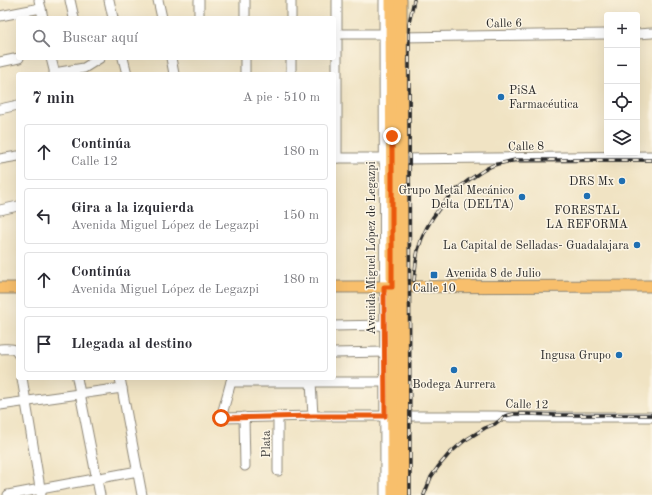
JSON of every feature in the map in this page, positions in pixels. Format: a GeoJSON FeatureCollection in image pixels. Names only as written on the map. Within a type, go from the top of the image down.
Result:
{"type":"FeatureCollection","features":[{"type":"Feature","properties":{"kind":"main road","name":"Avenida Miguel López de Legazpi"},"geometry":{"type":"LineString","coordinates":[[391,0],[396,136],[393,287],[393,495]]}},
{"type":"Feature","properties":{"kind":"main road","name":"Avenida Miguel López de Legazpi"},"geometry":{"type":"LineString","coordinates":[[392,35],[401,0]]}},
{"type":"Feature","properties":{"kind":"main road","name":"Avenida Miguel López de Legazpi"},"geometry":{"type":"LineString","coordinates":[[396,136],[401,159],[393,287],[403,416],[403,495]]}},
{"type":"Feature","properties":{"kind":"main road","name":"Avenida 8 de Julio"},"geometry":{"type":"LineString","coordinates":[[336,287],[652,286]]}},
{"type":"Feature","properties":{"kind":"main road"},"geometry":{"type":"LineString","coordinates":[[0,288],[16,288]]}},
{"type":"Feature","properties":{"kind":"street"},"geometry":{"type":"LineString","coordinates":[[70,0],[74,16]]}},
{"type":"Feature","properties":{"kind":"street"},"geometry":{"type":"LineString","coordinates":[[109,0],[113,16]]}},
{"type":"Feature","properties":{"kind":"street"},"geometry":{"type":"LineString","coordinates":[[158,0],[162,16]]}},
{"type":"Feature","properties":{"kind":"street"},"geometry":{"type":"LineString","coordinates":[[199,0],[199,16]]}},
{"type":"Feature","properties":{"kind":"street"},"geometry":{"type":"LineString","coordinates":[[245,0],[245,16]]}},
{"type":"Feature","properties":{"kind":"street"},"geometry":{"type":"LineString","coordinates":[[291,0],[291,16]]}},
{"type":"Feature","properties":{"kind":"street"},"geometry":{"type":"LineString","coordinates":[[336,17],[337,0]]}},
{"type":"Feature","properties":{"kind":"street","name":"Avenida Miguel López de Legazpi"},"geometry":{"type":"LineString","coordinates":[[384,0],[392,35],[384,158],[393,287],[385,325],[385,495]]}},
{"type":"Feature","properties":{"kind":"street"},"geometry":{"type":"LineString","coordinates":[[0,16],[40,4],[43,16]]}},
{"type":"Feature","properties":{"kind":"street"},"geometry":{"type":"LineString","coordinates":[[640,34],[652,33]]}},
{"type":"Feature","properties":{"kind":"street","name":"Calle 6"},"geometry":{"type":"LineString","coordinates":[[336,34],[604,34]]}},
{"type":"Feature","properties":{"kind":"street"},"geometry":{"type":"LineString","coordinates":[[0,62],[16,59]]}},
{"type":"Feature","properties":{"kind":"street"},"geometry":{"type":"LineString","coordinates":[[52,60],[54,72]]}},
{"type":"Feature","properties":{"kind":"street"},"geometry":{"type":"LineString","coordinates":[[82,60],[84,71]]}},
{"type":"Feature","properties":{"kind":"street"},"geometry":{"type":"LineString","coordinates":[[84,71],[98,60]]}},
{"type":"Feature","properties":{"kind":"street"},"geometry":{"type":"LineString","coordinates":[[124,60],[126,72]]}},
{"type":"Feature","properties":{"kind":"street"},"geometry":{"type":"LineString","coordinates":[[171,60],[174,72]]}},
{"type":"Feature","properties":{"kind":"street"},"geometry":{"type":"LineString","coordinates":[[245,60],[245,72]]}},
{"type":"Feature","properties":{"kind":"street"},"geometry":{"type":"LineString","coordinates":[[291,60],[291,72]]}},
{"type":"Feature","properties":{"kind":"street"},"geometry":{"type":"LineString","coordinates":[[335,60],[335,72]]}},
{"type":"Feature","properties":{"kind":"street"},"geometry":{"type":"LineString","coordinates":[[0,109],[16,106]]}},
{"type":"Feature","properties":{"kind":"street"},"geometry":{"type":"LineString","coordinates":[[0,159],[16,156]]}},
{"type":"Feature","properties":{"kind":"street","name":"Calle 8"},"geometry":{"type":"LineString","coordinates":[[401,159],[652,156]]}},
{"type":"Feature","properties":{"kind":"street"},"geometry":{"type":"LineString","coordinates":[[336,158],[384,158]]}},
{"type":"Feature","properties":{"kind":"street"},"geometry":{"type":"LineString","coordinates":[[0,210],[16,206]]}},
{"type":"Feature","properties":{"kind":"street"},"geometry":{"type":"LineString","coordinates":[[336,326],[385,325]]}},
{"type":"Feature","properties":{"kind":"street"},"geometry":{"type":"LineString","coordinates":[[0,349],[13,349],[16,351]]}},
{"type":"Feature","properties":{"kind":"street"},"geometry":{"type":"LineString","coordinates":[[336,354],[385,352]]}},
{"type":"Feature","properties":{"kind":"street"},"geometry":{"type":"LineString","coordinates":[[22,380],[41,492]]}},
{"type":"Feature","properties":{"kind":"street"},"geometry":{"type":"LineString","coordinates":[[78,380],[100,495]]}},
{"type":"Feature","properties":{"kind":"street"},"geometry":{"type":"LineString","coordinates":[[120,380],[142,495]]}},
{"type":"Feature","properties":{"kind":"street"},"geometry":{"type":"LineString","coordinates":[[385,382],[330,380],[311,382],[298,380],[231,380],[221,418],[278,416],[385,416]]}},
{"type":"Feature","properties":{"kind":"street"},"geometry":{"type":"LineString","coordinates":[[311,382],[313,416]]}},
{"type":"Feature","properties":{"kind":"street"},"geometry":{"type":"LineString","coordinates":[[0,405],[122,388]]}},
{"type":"Feature","properties":{"kind":"street","name":"Plata"},"geometry":{"type":"LineString","coordinates":[[278,416],[278,471]]}},
{"type":"Feature","properties":{"kind":"street","name":"Calle 12"},"geometry":{"type":"LineString","coordinates":[[403,416],[652,417]]}},
{"type":"Feature","properties":{"kind":"street"},"geometry":{"type":"LineString","coordinates":[[244,417],[245,466]]}},
{"type":"Feature","properties":{"kind":"street"},"geometry":{"type":"LineString","coordinates":[[8,495],[41,492],[97,478],[138,471]]}},
{"type":"Feature","properties":{"kind":"railway"},"geometry":{"type":"LineString","coordinates":[[410,495],[409,23],[414,0]]}},
{"type":"Feature","properties":{"kind":"railway"},"geometry":{"type":"LineString","coordinates":[[414,281],[418,250],[422,238],[433,217],[458,188],[490,167],[515,160],[652,160]]}},
{"type":"Feature","properties":{"kind":"railway"},"geometry":{"type":"LineString","coordinates":[[424,495],[431,477],[449,454],[464,441],[485,428],[495,424],[505,416],[514,414],[652,415]]}},
{"type":"Feature","properties":{"kind":"place","name":"PiSA Farmacéutica"},"geometry":{"type":"Point","coordinates":[501,97]}},
{"type":"Feature","properties":{"kind":"place","name":"DRS Mx"},"geometry":{"type":"Point","coordinates":[622,181]}},
{"type":"Feature","properties":{"kind":"place","name":"FORESTAL LA REFORMA"},"geometry":{"type":"Point","coordinates":[587,196]}},
{"type":"Feature","properties":{"kind":"place","name":"Grupo Metal Mecánico Delta (DELTA)"},"geometry":{"type":"Point","coordinates":[522,197]}},
{"type":"Feature","properties":{"kind":"place","name":"La Capital de Selladas- Guadalajara"},"geometry":{"type":"Point","coordinates":[637,245]}},
{"type":"Feature","properties":{"kind":"place","name":"Calle 10"},"geometry":{"type":"Point","coordinates":[434,275]}},
{"type":"Feature","properties":{"kind":"place","name":"Ingusa Grupo"},"geometry":{"type":"Point","coordinates":[619,355]}},
{"type":"Feature","properties":{"kind":"place","name":"Bodega Aurrera"},"geometry":{"type":"Point","coordinates":[454,370]}},
{"type":"Feature","properties":{"kind":"route"},"geometry":{"type":"LineString","coordinates":[[221,418],[385,416],[384,287],[392,287],[392,136]]}}]}
